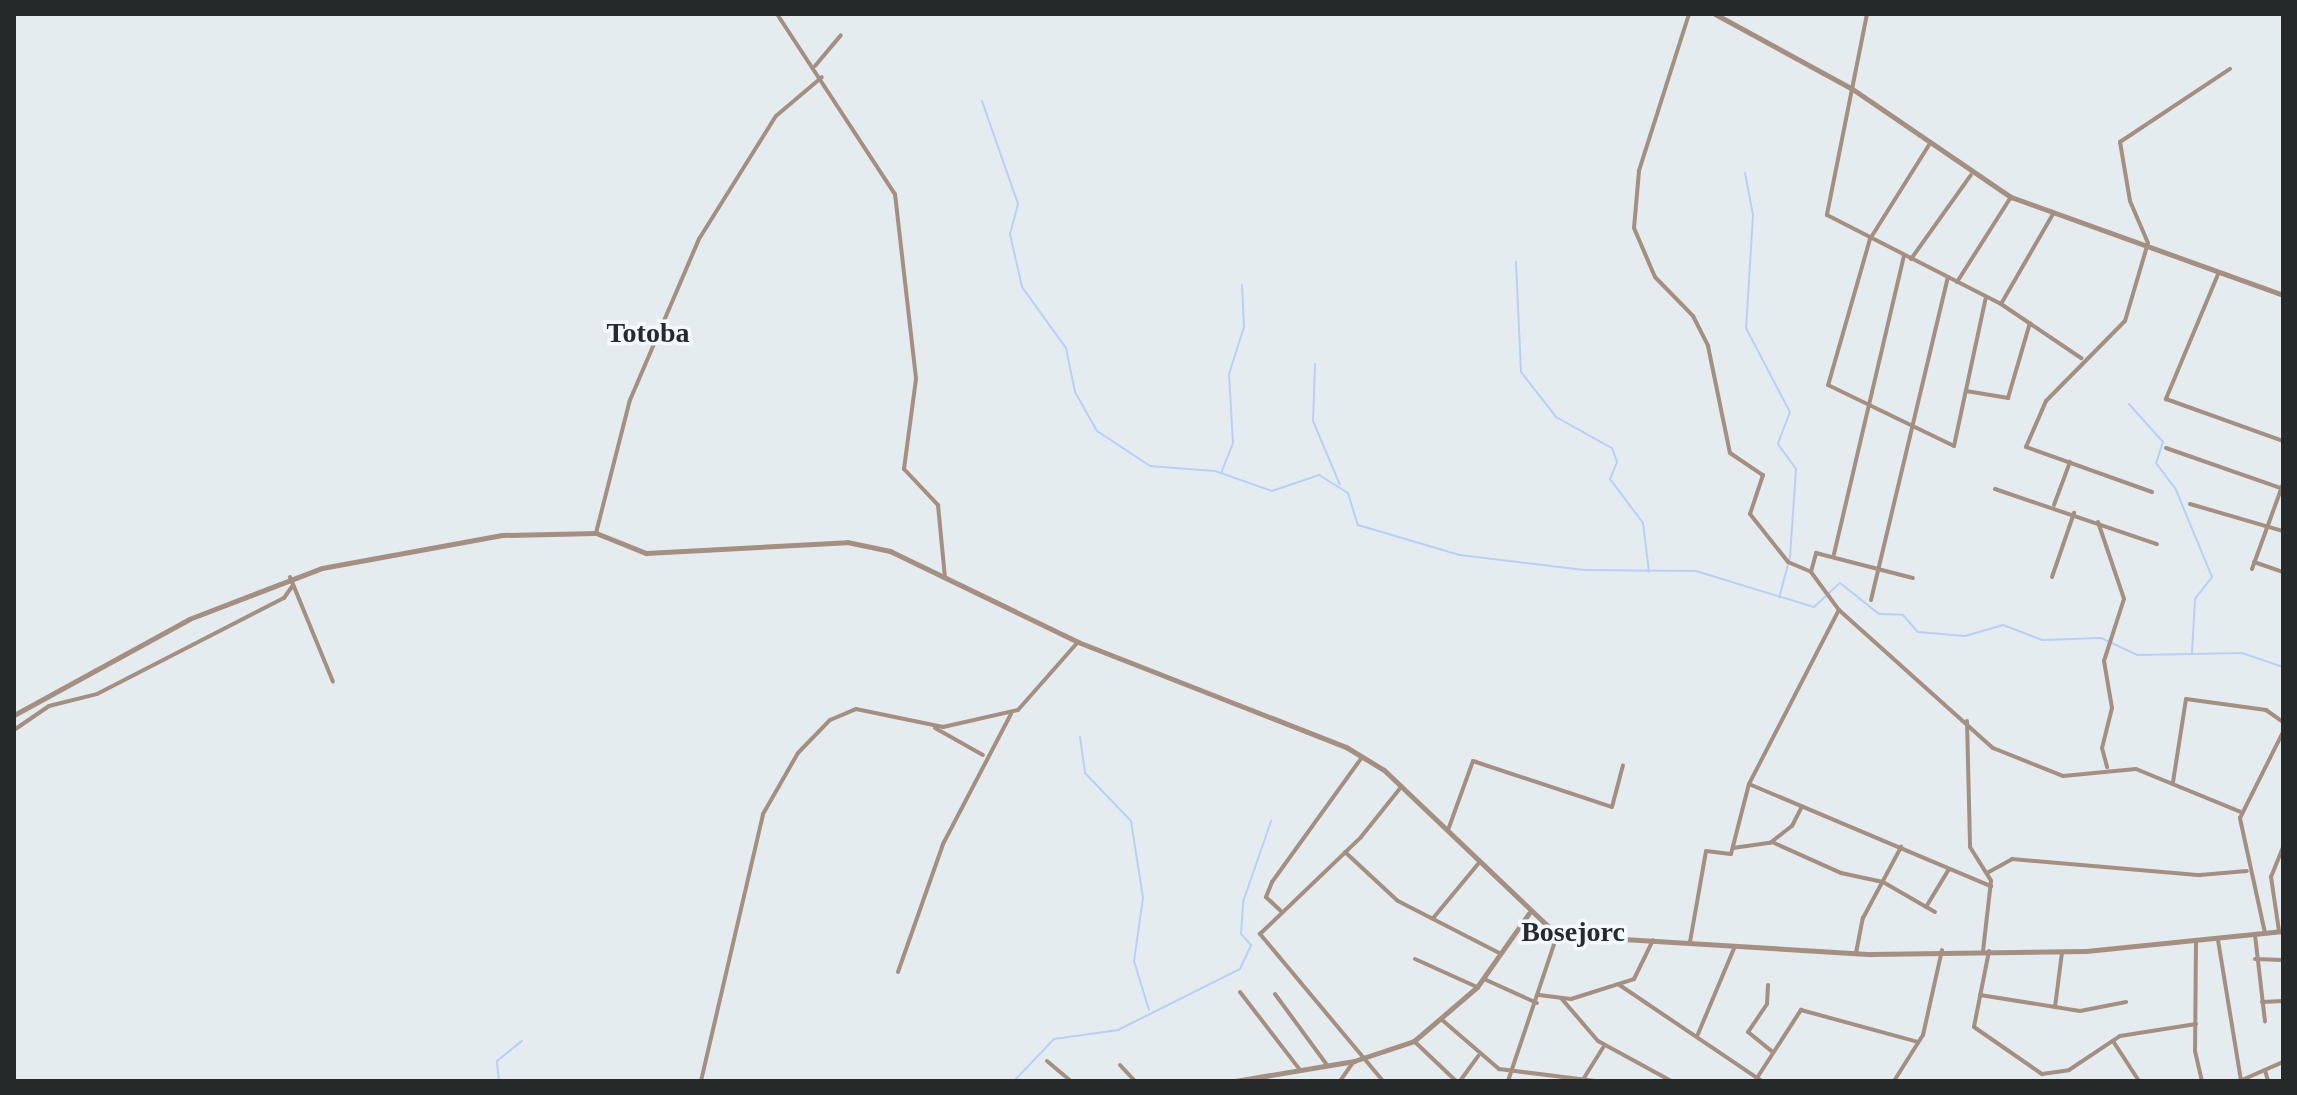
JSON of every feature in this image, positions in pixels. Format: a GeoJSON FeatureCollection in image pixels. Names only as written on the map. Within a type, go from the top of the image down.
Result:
{"type":"FeatureCollection","features":[{"type":"Feature","properties":{"kind":"street"},"geometry":{"type":"LineString","coordinates":[[777,14],[815,66],[895,194],[916,379],[904,469],[938,505],[945,578]]}},
{"type":"Feature","properties":{"kind":"street"},"geometry":{"type":"LineString","coordinates":[[1689,14],[1639,171],[1634,228],[1655,277],[1693,316],[1708,346],[1730,453],[1763,475],[1750,514],[1788,562],[1811,572],[1839,610],[1967,719],[1993,748],[2045,773],[2107,768],[2173,782],[2241,812]]}},
{"type":"Feature","properties":{"kind":"street"},"geometry":{"type":"LineString","coordinates":[[1715,14],[1851,88],[1971,175],[2011,197],[2053,214],[2148,243],[2283,295]]}},
{"type":"Feature","properties":{"kind":"street"},"geometry":{"type":"LineString","coordinates":[[1867,14],[1825,207],[1827,215],[2001,304],[2081,358]]}},
{"type":"Feature","properties":{"kind":"street"},"geometry":{"type":"LineString","coordinates":[[815,66],[841,35]]}},
{"type":"Feature","properties":{"kind":"street"},"geometry":{"type":"LineString","coordinates":[[2152,492],[2026,447],[2046,401],[2081,358],[2125,321],[2148,243],[2130,201],[2120,142],[2230,69]]}},
{"type":"Feature","properties":{"kind":"street"},"geometry":{"type":"LineString","coordinates":[[596,533],[630,400],[699,239],[776,116],[822,77]]}},
{"type":"Feature","properties":{"kind":"street"},"geometry":{"type":"LineString","coordinates":[[1929,145],[1870,239],[1828,385],[1954,446],[1986,297]]}},
{"type":"Feature","properties":{"kind":"street"},"geometry":{"type":"LineString","coordinates":[[1911,259],[1971,175]]}},
{"type":"Feature","properties":{"kind":"street"},"geometry":{"type":"LineString","coordinates":[[1957,282],[2011,197]]}},
{"type":"Feature","properties":{"kind":"street"},"geometry":{"type":"LineString","coordinates":[[2001,304],[2053,214]]}},
{"type":"Feature","properties":{"kind":"street"},"geometry":{"type":"LineString","coordinates":[[1834,554],[1904,255]]}},
{"type":"Feature","properties":{"kind":"street"},"geometry":{"type":"LineString","coordinates":[[2219,272],[2166,399],[2283,441]]}},
{"type":"Feature","properties":{"kind":"street"},"geometry":{"type":"LineString","coordinates":[[1871,600],[1948,277]]}},
{"type":"Feature","properties":{"kind":"street"},"geometry":{"type":"LineString","coordinates":[[1966,391],[2008,398],[2030,323]]}},
{"type":"Feature","properties":{"kind":"street"},"geometry":{"type":"LineString","coordinates":[[2166,448],[2282,487],[2252,569]]}},
{"type":"Feature","properties":{"kind":"street"},"geometry":{"type":"LineString","coordinates":[[2054,506],[2070,462]]}},
{"type":"Feature","properties":{"kind":"street"},"geometry":{"type":"LineString","coordinates":[[1995,489],[2054,506],[2157,544]]}},
{"type":"Feature","properties":{"kind":"street"},"geometry":{"type":"LineString","coordinates":[[2190,504],[2283,531]]}},
{"type":"Feature","properties":{"kind":"street"},"geometry":{"type":"LineString","coordinates":[[2052,577],[2074,513]]}},
{"type":"Feature","properties":{"kind":"street"},"geometry":{"type":"LineString","coordinates":[[2098,522],[2124,599],[2104,661],[2112,708],[2102,748],[2107,768]]}},
{"type":"Feature","properties":{"kind":"street"},"geometry":{"type":"LineString","coordinates":[[14,715],[189,619],[290,577],[502,535],[596,533],[646,553],[847,542],[890,551],[1078,642],[1362,757],[1402,786],[1478,864],[1557,935],[1856,953],[1942,950],[2062,952],[2218,940],[2281,931],[2271,877],[2283,848]]}},
{"type":"Feature","properties":{"kind":"street"},"geometry":{"type":"LineString","coordinates":[[1811,572],[1816,553],[1834,554],[1913,578]]}},
{"type":"Feature","properties":{"kind":"street"},"geometry":{"type":"LineString","coordinates":[[2254,562],[2283,572]]}},
{"type":"Feature","properties":{"kind":"street"},"geometry":{"type":"LineString","coordinates":[[290,577],[333,682]]}},
{"type":"Feature","properties":{"kind":"street"},"geometry":{"type":"LineString","coordinates":[[14,730],[49,706],[97,694],[284,598],[293,585]]}},
{"type":"Feature","properties":{"kind":"street"},"geometry":{"type":"LineString","coordinates":[[1690,942],[1706,851],[1731,854],[1749,784],[1839,610]]}},
{"type":"Feature","properties":{"kind":"street"},"geometry":{"type":"LineString","coordinates":[[898,972],[984,755],[1012,712],[1078,642]]}},
{"type":"Feature","properties":{"kind":"street"},"geometry":{"type":"LineString","coordinates":[[2173,782],[2186,699],[2266,710],[2283,722]]}},
{"type":"Feature","properties":{"kind":"street"},"geometry":{"type":"LineString","coordinates":[[701,1081],[763,814],[784,773],[830,720],[846,712],[867,709],[933,726],[984,755]]}},
{"type":"Feature","properties":{"kind":"street"},"geometry":{"type":"LineString","coordinates":[[933,726],[1012,712]]}},
{"type":"Feature","properties":{"kind":"street"},"geometry":{"type":"LineString","coordinates":[[1967,719],[1970,847],[1987,873],[1991,886],[1977,1035],[2042,1074],[2069,1070],[2113,1041],[2196,1024]]}},
{"type":"Feature","properties":{"kind":"street"},"geometry":{"type":"LineString","coordinates":[[2265,933],[2247,871],[2241,812],[2283,732]]}},
{"type":"Feature","properties":{"kind":"street"},"geometry":{"type":"LineString","coordinates":[[1282,913],[1266,897],[1272,882],[1362,757]]}},
{"type":"Feature","properties":{"kind":"street"},"geometry":{"type":"LineString","coordinates":[[1447,831],[1473,761],[1612,807],[1623,765]]}},
{"type":"Feature","properties":{"kind":"street"},"geometry":{"type":"LineString","coordinates":[[1749,784],[1991,886]]}},
{"type":"Feature","properties":{"kind":"street"},"geometry":{"type":"LineString","coordinates":[[1383,1081],[1260,934],[1345,852],[1402,786]]}},
{"type":"Feature","properties":{"kind":"street"},"geometry":{"type":"LineString","coordinates":[[1772,842],[1802,806]]}},
{"type":"Feature","properties":{"kind":"street"},"geometry":{"type":"LineString","coordinates":[[1733,848],[1772,842],[1841,873],[1883,882],[1935,912]]}},
{"type":"Feature","properties":{"kind":"street"},"geometry":{"type":"LineString","coordinates":[[1856,953],[1863,918],[1901,847]]}},
{"type":"Feature","properties":{"kind":"street"},"geometry":{"type":"LineString","coordinates":[[1345,852],[1398,901],[1501,954]]}},
{"type":"Feature","properties":{"kind":"street"},"geometry":{"type":"LineString","coordinates":[[1987,873],[2012,859],[2200,875],[2247,871]]}},
{"type":"Feature","properties":{"kind":"street"},"geometry":{"type":"LineString","coordinates":[[1434,917],[1478,864]]}},
{"type":"Feature","properties":{"kind":"street"},"geometry":{"type":"LineString","coordinates":[[1926,907],[1949,869]]}},
{"type":"Feature","properties":{"kind":"street"},"geometry":{"type":"LineString","coordinates":[[1235,1081],[1354,1061],[1414,1041],[1477,987],[1529,913]]}},
{"type":"Feature","properties":{"kind":"street"},"geometry":{"type":"LineString","coordinates":[[1508,1081],[1537,1003],[1557,935]]}},
{"type":"Feature","properties":{"kind":"street"},"geometry":{"type":"LineString","coordinates":[[2255,935],[2255,959],[2265,1021]]}},
{"type":"Feature","properties":{"kind":"street"},"geometry":{"type":"LineString","coordinates":[[1539,995],[1561,998],[1618,984],[1640,975],[1653,940]]}},
{"type":"Feature","properties":{"kind":"street"},"geometry":{"type":"LineString","coordinates":[[2218,940],[2240,1081],[2283,1062]]}},
{"type":"Feature","properties":{"kind":"street"},"geometry":{"type":"LineString","coordinates":[[2196,941],[2196,1024],[2202,1081]]}},
{"type":"Feature","properties":{"kind":"street"},"geometry":{"type":"LineString","coordinates":[[1697,1035],[1735,944]]}},
{"type":"Feature","properties":{"kind":"street"},"geometry":{"type":"LineString","coordinates":[[1894,1081],[1918,1042],[1938,991],[1942,950]]}},
{"type":"Feature","properties":{"kind":"street"},"geometry":{"type":"LineString","coordinates":[[2055,1007],[2062,952]]}},
{"type":"Feature","properties":{"kind":"street"},"geometry":{"type":"LineString","coordinates":[[1415,959],[1477,987]]}},
{"type":"Feature","properties":{"kind":"street"},"geometry":{"type":"LineString","coordinates":[[2255,959],[2283,960]]}},
{"type":"Feature","properties":{"kind":"street"},"geometry":{"type":"LineString","coordinates":[[1484,979],[1537,1003]]}},
{"type":"Feature","properties":{"kind":"street"},"geometry":{"type":"LineString","coordinates":[[1618,984],[1697,1035],[1758,1080],[1801,1010],[1918,1042]]}},
{"type":"Feature","properties":{"kind":"street"},"geometry":{"type":"LineString","coordinates":[[1768,985],[1767,1004],[1748,1032],[1773,1052]]}},
{"type":"Feature","properties":{"kind":"street"},"geometry":{"type":"LineString","coordinates":[[1240,992],[1300,1070]]}},
{"type":"Feature","properties":{"kind":"street"},"geometry":{"type":"LineString","coordinates":[[1275,994],[1327,1065]]}},
{"type":"Feature","properties":{"kind":"street"},"geometry":{"type":"LineString","coordinates":[[1980,995],[2080,1011],[2126,1002]]}},
{"type":"Feature","properties":{"kind":"street"},"geometry":{"type":"LineString","coordinates":[[1561,998],[1605,1045],[1671,1081]]}},
{"type":"Feature","properties":{"kind":"street"},"geometry":{"type":"LineString","coordinates":[[2262,1002],[2283,1001]]}},
{"type":"Feature","properties":{"kind":"street"},"geometry":{"type":"LineString","coordinates":[[1441,1019],[1478,1056],[1511,1072],[1595,1081]]}},
{"type":"Feature","properties":{"kind":"street"},"geometry":{"type":"LineString","coordinates":[[1414,1041],[1458,1081],[1478,1056]]}},
{"type":"Feature","properties":{"kind":"street"},"geometry":{"type":"LineString","coordinates":[[2113,1041],[2139,1081]]}},
{"type":"Feature","properties":{"kind":"street"},"geometry":{"type":"LineString","coordinates":[[1584,1078],[1605,1045]]}},
{"type":"Feature","properties":{"kind":"street"},"geometry":{"type":"LineString","coordinates":[[1047,1061],[1071,1081]]}},
{"type":"Feature","properties":{"kind":"street"},"geometry":{"type":"LineString","coordinates":[[1340,1081],[1354,1061]]}},
{"type":"Feature","properties":{"kind":"street"},"geometry":{"type":"LineString","coordinates":[[1120,1065],[1135,1081]]}},
{"type":"Feature","properties":{"kind":"street"},"geometry":{"type":"LineString","coordinates":[[2265,1070],[2268,1081]]}},
{"type":"Feature","properties":{"kind":"waterway"},"geometry":{"type":"LineString","coordinates":[[982,101],[1018,204],[1010,234],[1022,287],[1066,348],[1075,392],[1097,431],[1150,466],[1215,471],[1272,491],[1319,475],[1348,493],[1358,525],[1460,555],[1584,570],[1696,571],[1814,607],[1840,583],[1879,614],[1903,615],[1918,632],[1965,636],[2003,625],[2042,640],[2101,638],[2137,655],[2242,653],[2283,667]]}},
{"type":"Feature","properties":{"kind":"waterway"},"geometry":{"type":"LineString","coordinates":[[1745,173],[1753,215],[1746,328],[1790,412],[1778,444],[1796,469],[1790,557],[1779,598]]}},
{"type":"Feature","properties":{"kind":"waterway"},"geometry":{"type":"LineString","coordinates":[[1516,262],[1521,372],[1556,417],[1612,448],[1617,462],[1610,479],[1643,523],[1649,572]]}},
{"type":"Feature","properties":{"kind":"waterway"},"geometry":{"type":"LineString","coordinates":[[1221,473],[1233,443],[1229,374],[1244,327],[1242,285]]}},
{"type":"Feature","properties":{"kind":"waterway"},"geometry":{"type":"LineString","coordinates":[[1315,364],[1313,421],[1340,485]]}},
{"type":"Feature","properties":{"kind":"waterway"},"geometry":{"type":"LineString","coordinates":[[2129,404],[2163,442],[2156,463],[2176,490],[2212,577],[2195,599],[2192,653]]}},
{"type":"Feature","properties":{"kind":"waterway"},"geometry":{"type":"LineString","coordinates":[[1080,737],[1085,773],[1131,821],[1143,898],[1134,961],[1149,1010]]}},
{"type":"Feature","properties":{"kind":"waterway"},"geometry":{"type":"LineString","coordinates":[[1014,1081],[1054,1039],[1118,1030],[1240,969],[1251,945],[1241,934],[1243,902],[1271,821]]}},
{"type":"Feature","properties":{"kind":"waterway"},"geometry":{"type":"LineString","coordinates":[[499,1081],[497,1061],[522,1041]]}},
{"type":"Feature","properties":{"kind":"district","name":"Totoba"},"geometry":{"type":"Point","coordinates":[648,333]}},
{"type":"Feature","properties":{"kind":"district","name":"Bosejorc"},"geometry":{"type":"Point","coordinates":[1573,932]}}]}
